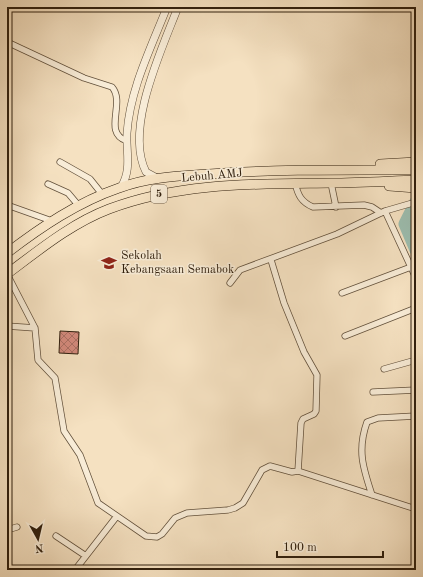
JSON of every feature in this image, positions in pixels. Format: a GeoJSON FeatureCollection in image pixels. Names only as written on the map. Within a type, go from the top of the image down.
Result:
{"type":"FeatureCollection","features":[{"type":"Feature","properties":{"kind":"highway"},"geometry":{"type":"LineString","coordinates":[[327,170],[416,162]]}},
{"type":"Feature","properties":{"kind":"highway","name":"Lebuh AMJ"},"geometry":{"type":"LineString","coordinates":[[7,253],[52,221],[102,194],[120,187],[157,178],[243,171],[416,170]]}},
{"type":"Feature","properties":{"kind":"highway","name":"Lebuh AMJ"},"geometry":{"type":"LineString","coordinates":[[7,274],[43,247],[80,223],[108,209],[144,197],[188,189],[295,183],[416,180]]}},
{"type":"Feature","properties":{"kind":"highway"},"geometry":{"type":"LineString","coordinates":[[331,183],[416,188]]}},
{"type":"Feature","properties":{"kind":"street"},"geometry":{"type":"LineString","coordinates":[[120,187],[126,179],[128,171],[126,141],[131,106],[167,7]]}},
{"type":"Feature","properties":{"kind":"street"},"geometry":{"type":"LineString","coordinates":[[157,178],[146,172],[140,158],[142,109],[152,74],[178,7]]}},
{"type":"Feature","properties":{"kind":"street"},"geometry":{"type":"LineString","coordinates":[[7,42],[84,78],[112,87],[118,101],[114,126],[119,137],[126,141]]}},
{"type":"Feature","properties":{"kind":"street"},"geometry":{"type":"LineString","coordinates":[[60,162],[90,179],[102,194]]}},
{"type":"Feature","properties":{"kind":"street"},"geometry":{"type":"LineString","coordinates":[[295,183],[300,199],[313,207],[364,205],[383,212],[416,278]]}},
{"type":"Feature","properties":{"kind":"street"},"geometry":{"type":"LineString","coordinates":[[331,183],[336,207]]}},
{"type":"Feature","properties":{"kind":"street"},"geometry":{"type":"LineString","coordinates":[[48,184],[68,193],[79,206]]}},
{"type":"Feature","properties":{"kind":"street"},"geometry":{"type":"LineString","coordinates":[[230,283],[240,270],[271,260],[337,234],[383,212],[416,202]]}},
{"type":"Feature","properties":{"kind":"street"},"geometry":{"type":"LineString","coordinates":[[7,205],[52,221]]}},
{"type":"Feature","properties":{"kind":"street"},"geometry":{"type":"LineString","coordinates":[[271,260],[284,303],[304,352],[316,370],[318,381],[315,400],[316,411],[314,414],[303,419],[301,423],[298,471]]}},
{"type":"Feature","properties":{"kind":"street"},"geometry":{"type":"LineString","coordinates":[[342,293],[411,267]]}},
{"type":"Feature","properties":{"kind":"street"},"geometry":{"type":"LineString","coordinates":[[7,274],[35,328],[38,360],[55,378],[64,431],[80,455],[98,503],[146,536],[157,537],[162,534],[176,518],[187,513],[236,508],[243,503],[262,470],[265,467],[270,466],[292,472],[298,471],[416,509]]}},
{"type":"Feature","properties":{"kind":"street"},"geometry":{"type":"LineString","coordinates":[[345,336],[416,308]]}},
{"type":"Feature","properties":{"kind":"street"},"geometry":{"type":"LineString","coordinates":[[7,326],[35,328]]}},
{"type":"Feature","properties":{"kind":"street"},"geometry":{"type":"LineString","coordinates":[[384,369],[416,360]]}},
{"type":"Feature","properties":{"kind":"street"},"geometry":{"type":"LineString","coordinates":[[373,392],[416,390]]}},
{"type":"Feature","properties":{"kind":"street"},"geometry":{"type":"LineString","coordinates":[[372,495],[361,457],[361,444],[367,422],[378,418],[416,416]]}},
{"type":"Feature","properties":{"kind":"street"},"geometry":{"type":"LineString","coordinates":[[76,570],[117,516]]}},
{"type":"Feature","properties":{"kind":"street"},"geometry":{"type":"LineString","coordinates":[[7,530],[17,526]]}},
{"type":"Feature","properties":{"kind":"street"},"geometry":{"type":"LineString","coordinates":[[56,536],[86,556]]}},
{"type":"Feature","properties":{"kind":"building"},"geometry":{"type":"Polygon","coordinates":[[[60,331],[79,332],[78,354],[59,353],[60,331]]]}},
{"type":"Feature","properties":{"kind":"waterway"},"geometry":{"type":"LineString","coordinates":[[416,202],[405,224],[416,250]]}},
{"type":"Feature","properties":{"kind":"place","name":"Sekolah Kebangsaan Semabok"},"geometry":{"type":"Point","coordinates":[109,263]}}]}
